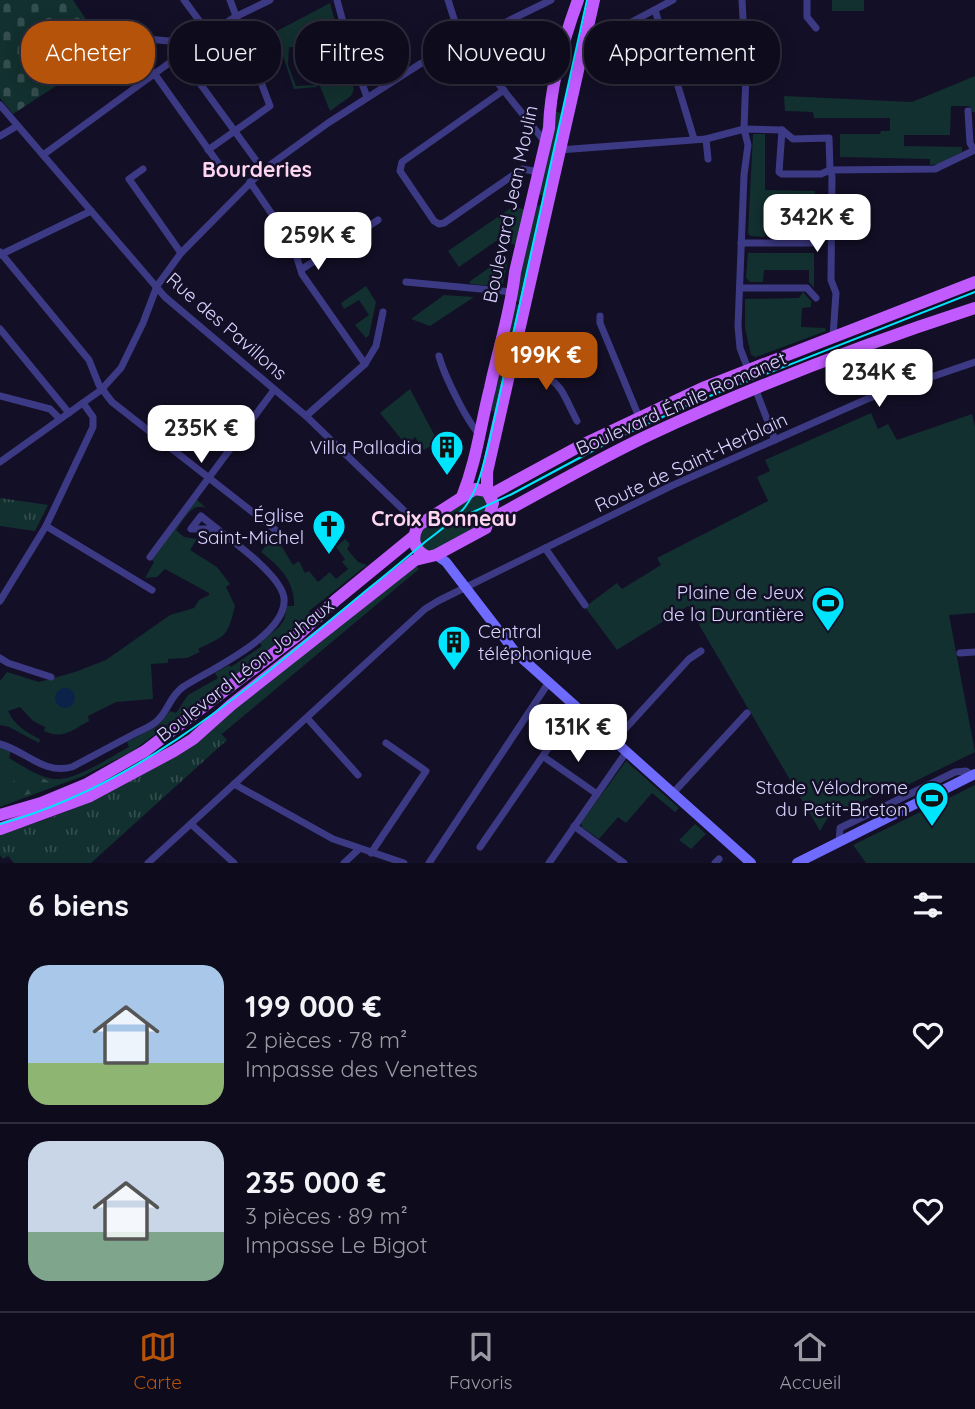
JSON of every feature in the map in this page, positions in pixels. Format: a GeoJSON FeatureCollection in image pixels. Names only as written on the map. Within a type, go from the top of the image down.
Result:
{"type":"FeatureCollection","features":[{"type":"Feature","properties":{"kind":"main road","name":"Boulevard Jean Moulin"},"geometry":{"type":"LineString","coordinates":[[462,497],[474,468],[488,395],[513,292],[515,272],[546,143],[555,78],[568,25],[578,0]]}},
{"type":"Feature","properties":{"kind":"main road","name":"Boulevard Jean Moulin"},"geometry":{"type":"LineString","coordinates":[[590,21],[594,0]]}},
{"type":"Feature","properties":{"kind":"main road","name":"Boulevard Jean Moulin"},"geometry":{"type":"LineString","coordinates":[[489,520],[493,503],[486,472],[584,52]]}},
{"type":"Feature","properties":{"kind":"main road","name":"Boulevard Émile Romanet"},"geometry":{"type":"LineString","coordinates":[[462,497],[475,489],[489,493],[639,417],[748,369],[975,282]]}},
{"type":"Feature","properties":{"kind":"main road","name":"Boulevard Émile Romanet"},"geometry":{"type":"LineString","coordinates":[[455,545],[483,532],[489,520],[594,462],[755,388],[908,330],[975,308]]}},
{"type":"Feature","properties":{"kind":"main road","name":"Boulevard Léon Jouhaux"},"geometry":{"type":"LineString","coordinates":[[0,815],[41,803],[86,784],[145,751],[298,635],[416,531],[462,497]]}},
{"type":"Feature","properties":{"kind":"main road"},"geometry":{"type":"LineString","coordinates":[[416,531],[415,546],[431,556]]}},
{"type":"Feature","properties":{"kind":"main road","name":"Boulevard Léon Jouhaux"},"geometry":{"type":"LineString","coordinates":[[0,829],[90,796],[174,751],[193,739],[230,705],[415,560],[455,545]]}},
{"type":"Feature","properties":{"kind":"street"},"geometry":{"type":"LineString","coordinates":[[184,0],[200,21]]}},
{"type":"Feature","properties":{"kind":"street"},"geometry":{"type":"LineString","coordinates":[[208,150],[270,106],[230,0]]}},
{"type":"Feature","properties":{"kind":"street"},"geometry":{"type":"LineString","coordinates":[[228,21],[271,0]]}},
{"type":"Feature","properties":{"kind":"street"},"geometry":{"type":"LineString","coordinates":[[337,0],[353,59],[367,97]]}},
{"type":"Feature","properties":{"kind":"street"},"geometry":{"type":"LineString","coordinates":[[448,0],[456,21]]}},
{"type":"Feature","properties":{"kind":"street"},"geometry":{"type":"LineString","coordinates":[[508,21],[551,0]]}},
{"type":"Feature","properties":{"kind":"street"},"geometry":{"type":"LineString","coordinates":[[634,21],[673,0]]}},
{"type":"Feature","properties":{"kind":"street"},"geometry":{"type":"LineString","coordinates":[[742,0],[746,74],[744,129],[747,145],[741,243],[740,348],[748,369]]}},
{"type":"Feature","properties":{"kind":"street"},"geometry":{"type":"LineString","coordinates":[[807,0],[807,17],[816,28]]}},
{"type":"Feature","properties":{"kind":"street"},"geometry":{"type":"LineString","coordinates":[[655,10],[694,139]]}},
{"type":"Feature","properties":{"kind":"street"},"geometry":{"type":"LineString","coordinates":[[0,463],[102,390],[116,377],[144,323],[156,286],[181,253],[250,182],[293,147],[423,63]]}},
{"type":"Feature","properties":{"kind":"street"},"geometry":{"type":"LineString","coordinates":[[155,74],[218,163]]}},
{"type":"Feature","properties":{"kind":"street"},"geometry":{"type":"LineString","coordinates":[[43,155],[139,84]]}},
{"type":"Feature","properties":{"kind":"street"},"geometry":{"type":"LineString","coordinates":[[201,84],[263,170]]}},
{"type":"Feature","properties":{"kind":"street"},"geometry":{"type":"LineString","coordinates":[[499,84],[546,143]]}},
{"type":"Feature","properties":{"kind":"street"},"geometry":{"type":"LineString","coordinates":[[504,90],[401,162],[400,171],[434,221],[439,224],[522,169],[539,172]]}},
{"type":"Feature","properties":{"kind":"street","name":"Rue des Pavillons"},"geometry":{"type":"LineString","coordinates":[[0,106],[165,297],[306,416],[416,531]]}},
{"type":"Feature","properties":{"kind":"street"},"geometry":{"type":"LineString","coordinates":[[782,130],[779,172],[782,174],[821,174],[830,170],[935,169],[974,150],[970,143],[968,111]]}},
{"type":"Feature","properties":{"kind":"street"},"geometry":{"type":"LineString","coordinates":[[0,136],[17,126]]}},
{"type":"Feature","properties":{"kind":"street"},"geometry":{"type":"LineString","coordinates":[[559,150],[706,139],[744,129],[782,130],[793,139],[829,138],[832,176],[831,280],[835,293],[833,336]]}},
{"type":"Feature","properties":{"kind":"street"},"geometry":{"type":"LineString","coordinates":[[706,139],[708,159]]}},
{"type":"Feature","properties":{"kind":"street"},"geometry":{"type":"LineString","coordinates":[[143,169],[129,179],[181,253]]}},
{"type":"Feature","properties":{"kind":"street"},"geometry":{"type":"LineString","coordinates":[[250,182],[293,245],[304,277],[365,365]]}},
{"type":"Feature","properties":{"kind":"street"},"geometry":{"type":"LineString","coordinates":[[91,211],[1,254],[89,360],[102,390],[112,402],[287,539]]}},
{"type":"Feature","properties":{"kind":"street"},"geometry":{"type":"LineString","coordinates":[[302,269],[378,220]]}},
{"type":"Feature","properties":{"kind":"street"},"geometry":{"type":"LineString","coordinates":[[741,243],[811,243]]}},
{"type":"Feature","properties":{"kind":"street"},"geometry":{"type":"LineString","coordinates":[[406,282],[513,292]]}},
{"type":"Feature","properties":{"kind":"street"},"geometry":{"type":"LineString","coordinates":[[740,288],[807,288],[816,298]]}},
{"type":"Feature","properties":{"kind":"street"},"geometry":{"type":"LineString","coordinates":[[306,416],[365,365],[376,346],[383,312]]}},
{"type":"Feature","properties":{"kind":"street"},"geometry":{"type":"LineString","coordinates":[[600,316],[600,323],[639,417]]}},
{"type":"Feature","properties":{"kind":"street"},"geometry":{"type":"LineString","coordinates":[[0,329],[69,413]]}},
{"type":"Feature","properties":{"kind":"street"},"geometry":{"type":"LineString","coordinates":[[439,356],[442,368],[471,423],[481,435]]}},
{"type":"Feature","properties":{"kind":"street","name":"Route de Saint-Herblain"},"geometry":{"type":"LineString","coordinates":[[148,863],[425,609],[671,486],[899,386],[975,362]]}},
{"type":"Feature","properties":{"kind":"street"},"geometry":{"type":"LineString","coordinates":[[509,369],[542,375],[558,382],[577,421]]}},
{"type":"Feature","properties":{"kind":"street"},"geometry":{"type":"LineString","coordinates":[[755,388],[775,440]]}},
{"type":"Feature","properties":{"kind":"street"},"geometry":{"type":"LineString","coordinates":[[150,557],[274,390]]}},
{"type":"Feature","properties":{"kind":"street"},"geometry":{"type":"LineString","coordinates":[[0,396],[50,408],[60,419]]}},
{"type":"Feature","properties":{"kind":"street"},"geometry":{"type":"LineString","coordinates":[[0,601],[46,526],[94,421],[83,403]]}},
{"type":"Feature","properties":{"kind":"street"},"geometry":{"type":"LineString","coordinates":[[46,526],[152,590]]}},
{"type":"Feature","properties":{"kind":"street"},"geometry":{"type":"LineString","coordinates":[[0,744],[47,767],[72,767],[157,722],[171,699],[181,689],[233,659],[271,628],[278,621],[284,606],[282,591],[263,567],[217,529]]}},
{"type":"Feature","properties":{"kind":"street"},"geometry":{"type":"LineString","coordinates":[[453,570],[451,555],[455,545]]}},
{"type":"Feature","properties":{"kind":"street"},"geometry":{"type":"LineString","coordinates":[[545,548],[585,605]]}},
{"type":"Feature","properties":{"kind":"street"},"geometry":{"type":"LineString","coordinates":[[431,556],[446,562],[510,646],[751,863]]}},
{"type":"Feature","properties":{"kind":"street"},"geometry":{"type":"LineString","coordinates":[[615,740],[689,659],[701,651]]}},
{"type":"Feature","properties":{"kind":"street"},"geometry":{"type":"LineString","coordinates":[[960,653],[975,652]]}},
{"type":"Feature","properties":{"kind":"street"},"geometry":{"type":"LineString","coordinates":[[0,658],[51,677]]}},
{"type":"Feature","properties":{"kind":"street"},"geometry":{"type":"LineString","coordinates":[[429,863],[549,682]]}},
{"type":"Feature","properties":{"kind":"street"},"geometry":{"type":"LineString","coordinates":[[674,792],[747,713]]}},
{"type":"Feature","properties":{"kind":"street"},"geometry":{"type":"LineString","coordinates":[[307,718],[358,775]]}},
{"type":"Feature","properties":{"kind":"street"},"geometry":{"type":"LineString","coordinates":[[480,847],[558,734]]}},
{"type":"Feature","properties":{"kind":"street"},"geometry":{"type":"LineString","coordinates":[[371,853],[426,771],[386,743]]}},
{"type":"Feature","properties":{"kind":"street"},"geometry":{"type":"LineString","coordinates":[[549,863],[627,751]]}},
{"type":"Feature","properties":{"kind":"street"},"geometry":{"type":"LineString","coordinates":[[544,757],[597,794]]}},
{"type":"Feature","properties":{"kind":"street"},"geometry":{"type":"LineString","coordinates":[[797,863],[974,775]]}},
{"type":"Feature","properties":{"kind":"street"},"geometry":{"type":"LineString","coordinates":[[234,785],[333,839],[404,863]]}},
{"type":"Feature","properties":{"kind":"street"},"geometry":{"type":"LineString","coordinates":[[191,824],[234,863]]}},
{"type":"Feature","properties":{"kind":"street"},"geometry":{"type":"LineString","coordinates":[[574,826],[624,863]]}},
{"type":"Feature","properties":{"kind":"street"},"geometry":{"type":"LineString","coordinates":[[344,863],[359,849]]}},
{"type":"Feature","properties":{"kind":"green space"},"geometry":{"type":"Polygon","coordinates":[[[0,0],[73,0],[87,21],[21,21],[21,84],[59,84],[13,114],[0,98],[0,0]]]}},
{"type":"Feature","properties":{"kind":"green space"},"geometry":{"type":"Polygon","coordinates":[[[832,0],[864,0],[864,11],[832,11],[832,0]]]}},
{"type":"Feature","properties":{"kind":"green space"},"geometry":{"type":"Polygon","coordinates":[[[330,3],[335,21],[296,21],[330,3]]]}},
{"type":"Feature","properties":{"kind":"green space"},"geometry":{"type":"Polygon","coordinates":[[[295,21],[295,47],[289,47],[288,65],[296,86],[317,87],[294,89],[281,50],[281,29],[295,21]]]}},
{"type":"Feature","properties":{"kind":"green space"},"geometry":{"type":"Polygon","coordinates":[[[975,76],[975,112],[972,112],[969,106],[951,106],[950,135],[904,135],[904,146],[962,147],[962,152],[939,164],[930,165],[930,159],[840,157],[840,134],[880,134],[881,131],[890,131],[890,118],[814,118],[813,112],[785,111],[784,96],[912,102],[975,76]]]}},
{"type":"Feature","properties":{"kind":"green space"},"geometry":{"type":"Polygon","coordinates":[[[352,84],[354,89],[351,96],[330,111],[320,86],[352,84]]]}},
{"type":"Feature","properties":{"kind":"green space"},"geometry":{"type":"Polygon","coordinates":[[[552,111],[567,114],[545,196],[537,194],[552,111]]]}},
{"type":"Feature","properties":{"kind":"green space"},"geometry":{"type":"Polygon","coordinates":[[[753,134],[765,134],[765,190],[815,191],[814,225],[765,225],[765,237],[751,236],[748,233],[753,134]]]}},
{"type":"Feature","properties":{"kind":"green space"},"geometry":{"type":"Polygon","coordinates":[[[535,205],[543,206],[521,302],[514,300],[535,205]]]}},
{"type":"Feature","properties":{"kind":"green space"},"geometry":{"type":"Polygon","coordinates":[[[512,207],[524,209],[516,245],[508,243],[507,247],[504,242],[496,241],[459,267],[448,251],[512,207]]]}},
{"type":"Feature","properties":{"kind":"green space"},"geometry":{"type":"Polygon","coordinates":[[[748,253],[814,253],[814,288],[809,282],[809,270],[764,270],[763,282],[750,282],[746,278],[748,253]]]}},
{"type":"Feature","properties":{"kind":"green space"},"geometry":{"type":"Polygon","coordinates":[[[500,260],[508,262],[502,287],[469,282],[500,260]]]}},
{"type":"Feature","properties":{"kind":"green space"},"geometry":{"type":"Polygon","coordinates":[[[366,286],[376,302],[366,338],[355,325],[369,315],[359,300],[344,309],[341,303],[366,286]]]}},
{"type":"Feature","properties":{"kind":"green space"},"geometry":{"type":"Polygon","coordinates":[[[803,292],[811,301],[811,307],[802,308],[801,327],[825,328],[826,331],[756,357],[751,355],[745,328],[745,299],[799,298],[803,292]]]}},
{"type":"Feature","properties":{"kind":"green space"},"geometry":{"type":"Polygon","coordinates":[[[444,295],[474,297],[430,326],[411,319],[444,295]]]}},
{"type":"Feature","properties":{"kind":"green space"},"geometry":{"type":"Polygon","coordinates":[[[512,304],[521,305],[497,412],[489,410],[512,304]]]}},
{"type":"Feature","properties":{"kind":"green space"},"geometry":{"type":"Polygon","coordinates":[[[410,389],[438,442],[424,450],[415,437],[406,445],[380,413],[410,389]]]}},
{"type":"Feature","properties":{"kind":"green space","name":"Plaine de Jeux de la Durantière"},"geometry":{"type":"Polygon","coordinates":[[[871,413],[878,429],[888,424],[897,440],[972,414],[975,426],[975,613],[949,615],[975,752],[895,791],[875,795],[827,819],[820,831],[688,606],[617,650],[585,607],[617,583],[622,589],[661,565],[657,558],[768,501],[757,477],[770,471],[765,460],[871,413]]]}},
{"type":"Feature","properties":{"kind":"green space"},"geometry":{"type":"Polygon","coordinates":[[[475,494],[482,495],[488,502],[484,522],[438,551],[427,552],[417,539],[420,530],[475,494]]]}},
{"type":"Feature","properties":{"kind":"green space"},"geometry":{"type":"Polygon","coordinates":[[[0,498],[48,505],[35,531],[0,526],[0,498]]]}},
{"type":"Feature","properties":{"kind":"green space"},"geometry":{"type":"Polygon","coordinates":[[[196,499],[206,508],[196,507],[176,530],[184,537],[197,539],[190,550],[217,567],[230,584],[226,587],[235,606],[224,634],[187,658],[168,659],[168,663],[151,664],[153,699],[116,702],[88,716],[89,721],[62,734],[44,731],[45,727],[33,721],[20,707],[8,711],[21,728],[40,739],[39,743],[0,725],[0,681],[7,672],[39,682],[75,672],[106,660],[170,615],[194,608],[199,600],[209,595],[165,569],[157,577],[145,578],[154,562],[151,559],[196,499]]]}},
{"type":"Feature","properties":{"kind":"green space"},"geometry":{"type":"Polygon","coordinates":[[[272,538],[282,547],[293,565],[299,561],[305,573],[309,571],[318,582],[330,572],[336,579],[348,569],[342,562],[345,559],[336,547],[345,539],[350,544],[347,549],[358,562],[367,565],[309,611],[311,615],[244,669],[131,752],[83,776],[0,807],[0,747],[11,751],[9,758],[48,778],[63,779],[72,776],[129,747],[127,742],[158,726],[170,711],[176,713],[188,695],[218,678],[215,673],[229,665],[231,667],[262,646],[260,643],[284,620],[287,606],[294,606],[292,589],[285,575],[261,552],[272,538]]]}},
{"type":"Feature","properties":{"kind":"green space"},"geometry":{"type":"Polygon","coordinates":[[[415,565],[419,569],[222,734],[215,727],[233,710],[415,565]]]}},
{"type":"Feature","properties":{"kind":"green space"},"geometry":{"type":"Polygon","coordinates":[[[215,727],[227,740],[91,863],[14,863],[8,856],[3,859],[0,855],[0,834],[58,815],[113,790],[165,761],[215,727]]]}},
{"type":"Feature","properties":{"kind":"green space"},"geometry":{"type":"Polygon","coordinates":[[[626,761],[679,808],[675,812],[652,793],[626,823],[618,817],[599,839],[582,827],[581,823],[626,761]]]}},
{"type":"Feature","properties":{"kind":"green space"},"geometry":{"type":"Polygon","coordinates":[[[12,764],[46,780],[50,783],[50,788],[12,799],[6,792],[14,781],[9,769],[12,764]]]}},
{"type":"Feature","properties":{"kind":"green space","name":"Stade Vélodrome du Petit-Breton"},"geometry":{"type":"Polygon","coordinates":[[[975,785],[975,863],[866,863],[853,845],[975,785]]]}},
{"type":"Feature","properties":{"kind":"green space"},"geometry":{"type":"Polygon","coordinates":[[[695,824],[706,834],[691,849],[679,840],[695,824]]]}},
{"type":"Feature","properties":{"kind":"water"},"geometry":{"type":"Polygon","coordinates":[[[65,688],[72,691],[75,698],[72,705],[65,708],[58,705],[55,698],[58,691],[65,688]]]}},
{"type":"Feature","properties":{"kind":"tram line"},"geometry":{"type":"LineString","coordinates":[[0,824],[53,806],[102,783],[150,757],[196,726],[240,694],[446,526],[470,500],[489,443],[587,0]]}},
{"type":"Feature","properties":{"kind":"tram line"},"geometry":{"type":"LineString","coordinates":[[458,519],[512,494],[613,440],[697,401],[975,292]]}},
{"type":"Feature","properties":{"kind":"place","name":"Villa Palladia"},"geometry":{"type":"Point","coordinates":[447,477]}},
{"type":"Feature","properties":{"kind":"place","name":"Église Saint-Michel"},"geometry":{"type":"Point","coordinates":[329,556]}},
{"type":"Feature","properties":{"kind":"place","name":"Plaine de Jeux de la Durantière"},"geometry":{"type":"Point","coordinates":[828,633]}},
{"type":"Feature","properties":{"kind":"place","name":"Central téléphonique"},"geometry":{"type":"Point","coordinates":[454,672]}},
{"type":"Feature","properties":{"kind":"place","name":"Stade Vélodrome du Petit-Breton"},"geometry":{"type":"Point","coordinates":[932,828]}},
{"type":"Feature","properties":{"kind":"district","name":"Bourderies"},"geometry":{"type":"Point","coordinates":[257,169]}},
{"type":"Feature","properties":{"kind":"district","name":"Croix Bonneau"},"geometry":{"type":"Point","coordinates":[444,518]}}]}
